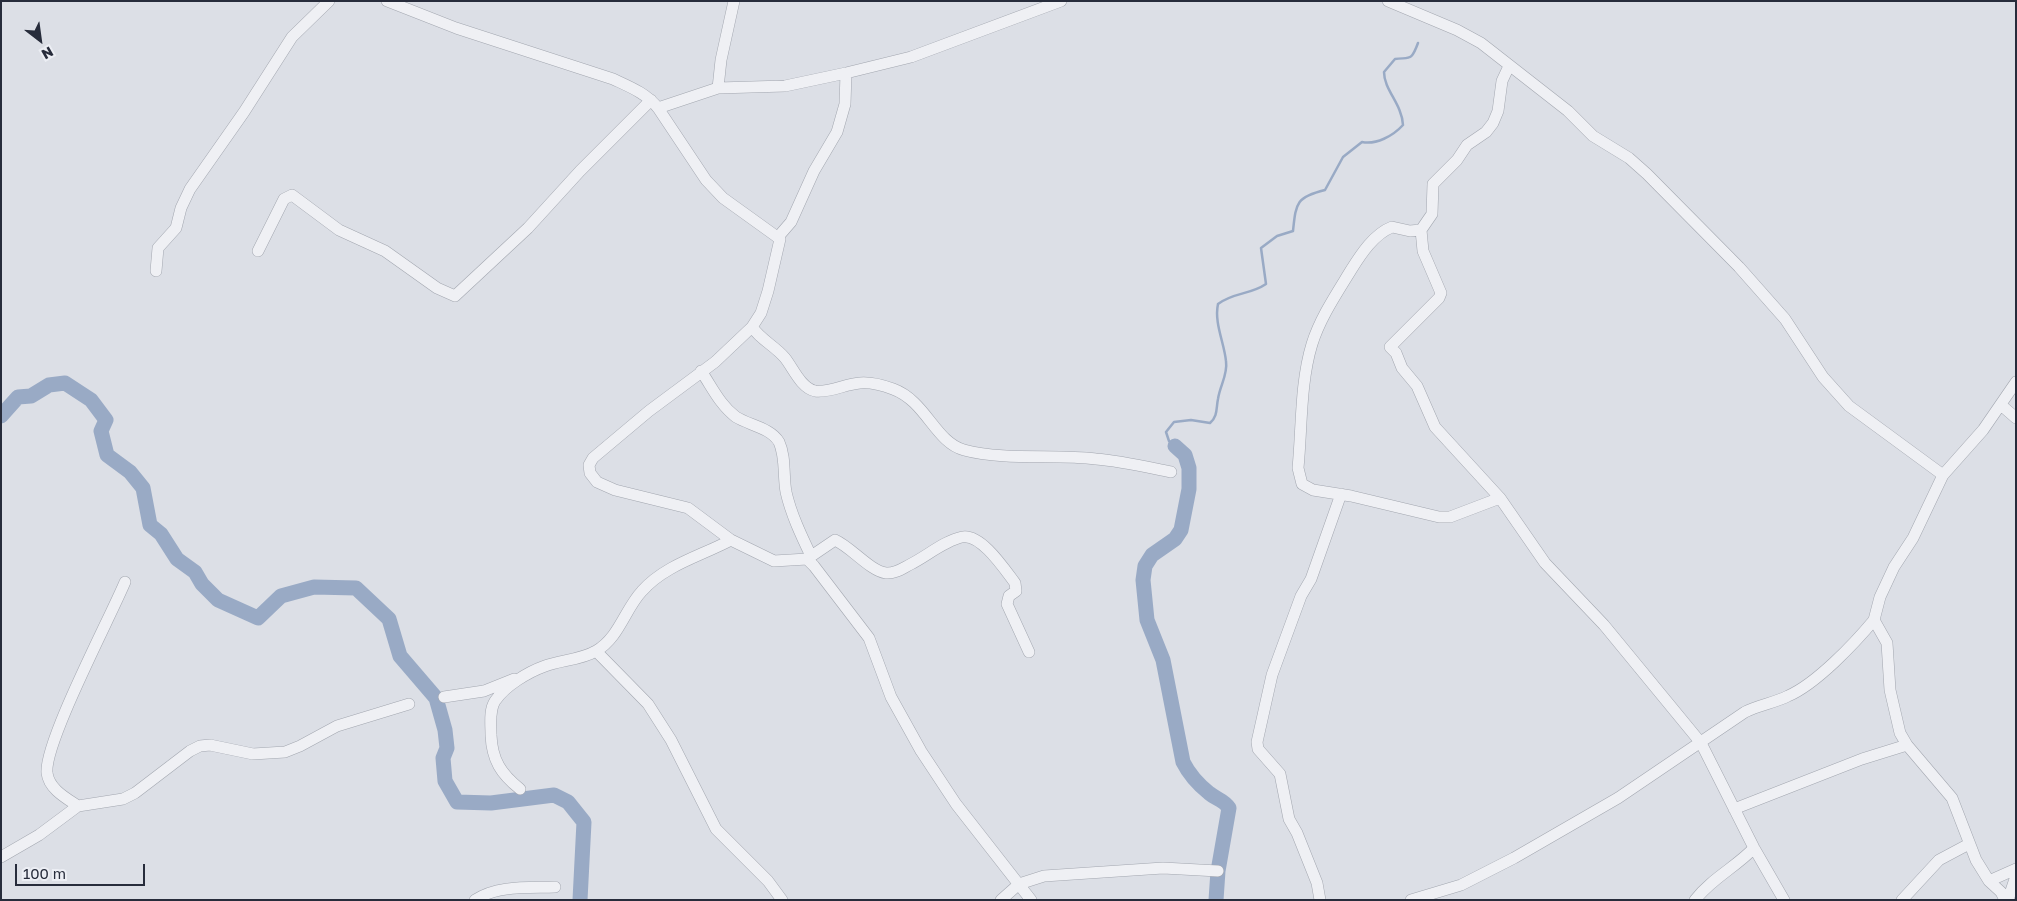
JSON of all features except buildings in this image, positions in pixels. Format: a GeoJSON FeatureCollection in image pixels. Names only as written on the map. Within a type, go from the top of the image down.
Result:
{"type":"FeatureCollection","features":[{"type":"Feature","properties":{"kind":"street"},"geometry":{"type":"LineString","coordinates":[[156,271],[158,248],[176,228],[181,208],[190,189],[244,112],[292,37],[329,1]]}},
{"type":"Feature","properties":{"kind":"street"},"geometry":{"type":"LineString","coordinates":[[387,1],[456,28],[613,79],[655,104],[712,186],[723,198],[778,237],[780,242],[768,291],[761,313],[752,327],[735,344],[649,411],[593,458],[589,465],[590,472],[597,482],[616,490],[675,503],[688,508],[731,540],[774,561],[809,558],[835,540],[857,554],[878,571],[895,572],[952,540],[964,536],[973,539],[987,549],[1015,583],[1016,590],[1010,596],[1007,604],[1029,652]]}},
{"type":"Feature","properties":{"kind":"street"},"geometry":{"type":"LineString","coordinates":[[718,88],[721,60],[734,1]]}},
{"type":"Feature","properties":{"kind":"street"},"geometry":{"type":"LineString","coordinates":[[258,252],[284,199],[292,195],[340,230],[385,251],[437,288],[455,296],[528,228],[580,172],[655,104],[718,88],[785,86],[846,73],[944,46],[1061,1]]}},
{"type":"Feature","properties":{"kind":"street"},"geometry":{"type":"LineString","coordinates":[[1388,1],[1457,30],[1481,43],[1568,111],[1593,136],[1629,158],[1739,267],[1785,319],[1836,393],[1849,406],[1943,475]]}},
{"type":"Feature","properties":{"kind":"street"},"geometry":{"type":"LineString","coordinates":[[1509,66],[1502,81],[1498,111],[1493,123],[1486,132],[1467,145],[1453,164],[1435,180],[1432,189],[1432,214],[1421,230],[1426,263],[1441,293],[1432,307],[1390,348],[1396,353],[1402,368],[1418,386],[1434,426],[1500,498],[1545,563],[1604,626],[1701,743],[1754,848],[1784,900]]}},
{"type":"Feature","properties":{"kind":"street"},"geometry":{"type":"LineString","coordinates":[[778,237],[791,222],[814,171],[838,132],[845,104],[846,73]]}},
{"type":"Feature","properties":{"kind":"street"},"geometry":{"type":"LineString","coordinates":[[1421,230],[1410,231],[1392,227],[1372,241],[1335,296],[1312,342],[1307,365],[1298,468],[1304,487],[1439,517],[1450,517],[1500,498]]}},
{"type":"Feature","properties":{"kind":"street"},"geometry":{"type":"LineString","coordinates":[[752,327],[758,336],[783,356],[798,377],[813,390],[824,391],[859,383],[878,384],[899,391],[910,396],[950,443],[962,449],[995,454],[1096,458],[1171,472]]}},
{"type":"Feature","properties":{"kind":"street"},"geometry":{"type":"LineString","coordinates":[[701,371],[723,405],[737,417],[768,432],[779,443],[791,510],[809,558],[876,650],[891,697],[921,751],[956,804],[1031,900]]}},
{"type":"Feature","properties":{"kind":"street"},"geometry":{"type":"LineString","coordinates":[[1411,900],[1460,885],[1514,858],[1618,798],[1759,705],[1789,696],[1804,687],[1861,635],[1874,620],[1880,597],[1894,567],[1913,538],[1943,475],[1983,430],[2016,382]]}},
{"type":"Feature","properties":{"kind":"street"},"geometry":{"type":"LineString","coordinates":[[2001,406],[2016,418]]}},
{"type":"Feature","properties":{"kind":"street"},"geometry":{"type":"LineString","coordinates":[[1320,900],[1317,883],[1297,833],[1289,819],[1280,774],[1258,749],[1257,742],[1272,675],[1302,596],[1311,579],[1341,494]]}},
{"type":"Feature","properties":{"kind":"street"},"geometry":{"type":"LineString","coordinates":[[444,697],[484,690],[530,672],[596,651],[609,640],[640,592],[654,579],[678,564],[731,540]]}},
{"type":"Feature","properties":{"kind":"street"},"geometry":{"type":"LineString","coordinates":[[78,806],[53,786],[47,775],[47,762],[66,712],[125,582]]}},
{"type":"Feature","properties":{"kind":"street"},"geometry":{"type":"LineString","coordinates":[[1874,620],[1887,643],[1890,690],[1898,727],[1907,745],[1952,798],[1959,812],[1968,844],[1989,881],[2006,900]]}},
{"type":"Feature","properties":{"kind":"street"},"geometry":{"type":"LineString","coordinates":[[596,651],[648,704],[671,740],[716,828],[768,881],[782,900]]}},
{"type":"Feature","properties":{"kind":"street"},"geometry":{"type":"LineString","coordinates":[[520,789],[504,776],[497,766],[491,739],[490,719],[494,702],[508,688],[530,672]]}},
{"type":"Feature","properties":{"kind":"street"},"geometry":{"type":"LineString","coordinates":[[1,857],[39,835],[78,806],[123,799],[135,793],[190,751],[200,746],[210,745],[252,754],[285,752],[337,726],[409,704]]}},
{"type":"Feature","properties":{"kind":"street"},"geometry":{"type":"LineString","coordinates":[[1691,729],[1714,733]]}},
{"type":"Feature","properties":{"kind":"street"},"geometry":{"type":"LineString","coordinates":[[1734,809],[1862,759],[1907,745]]}},
{"type":"Feature","properties":{"kind":"street"},"geometry":{"type":"LineString","coordinates":[[1902,900],[1939,860],[1968,844]]}},
{"type":"Feature","properties":{"kind":"street"},"geometry":{"type":"LineString","coordinates":[[1695,900],[1703,889],[1743,860],[1754,848]]}},
{"type":"Feature","properties":{"kind":"street"},"geometry":{"type":"LineString","coordinates":[[1001,900],[1019,884],[1044,876],[1163,868],[1218,871]]}},
{"type":"Feature","properties":{"kind":"street"},"geometry":{"type":"LineString","coordinates":[[1989,881],[2016,869]]}},
{"type":"Feature","properties":{"kind":"street"},"geometry":{"type":"LineString","coordinates":[[2006,900],[2016,876]]}},
{"type":"Feature","properties":{"kind":"street"},"geometry":{"type":"LineString","coordinates":[[474,900],[487,893],[503,890],[555,887]]}},
{"type":"Feature","properties":{"kind":"waterway"},"geometry":{"type":"LineString","coordinates":[[1175,446],[1169,441],[1166,432],[1174,422],[1191,420],[1210,423],[1216,415],[1226,366],[1217,318],[1218,304],[1230,297],[1260,288],[1266,284],[1261,248],[1277,236],[1293,231],[1295,214],[1299,203],[1308,195],[1325,190],[1343,157],[1362,142],[1367,143],[1384,139],[1403,125],[1400,110],[1387,85],[1384,72],[1395,59],[1412,56],[1418,43]]}},
{"type":"Feature","properties":{"kind":"waterway"},"geometry":{"type":"LineString","coordinates":[[1,416],[18,397],[31,396],[49,385],[65,383],[91,400],[106,420],[101,431],[107,455],[130,472],[143,488],[150,525],[161,534],[177,559],[195,572],[202,584],[218,600],[258,618],[281,596],[314,587],[356,588],[389,619],[400,656],[436,698],[445,730],[447,748],[443,758],[445,781],[457,802],[491,803],[554,795],[568,802],[584,822],[580,900]]}},
{"type":"Feature","properties":{"kind":"waterway"},"geometry":{"type":"LineString","coordinates":[[1175,446],[1185,455],[1189,468],[1189,489],[1181,530],[1175,539],[1152,555],[1145,566],[1143,580],[1147,620],[1163,660],[1183,762],[1191,775],[1229,808],[1218,871],[1216,900]]}}]}
